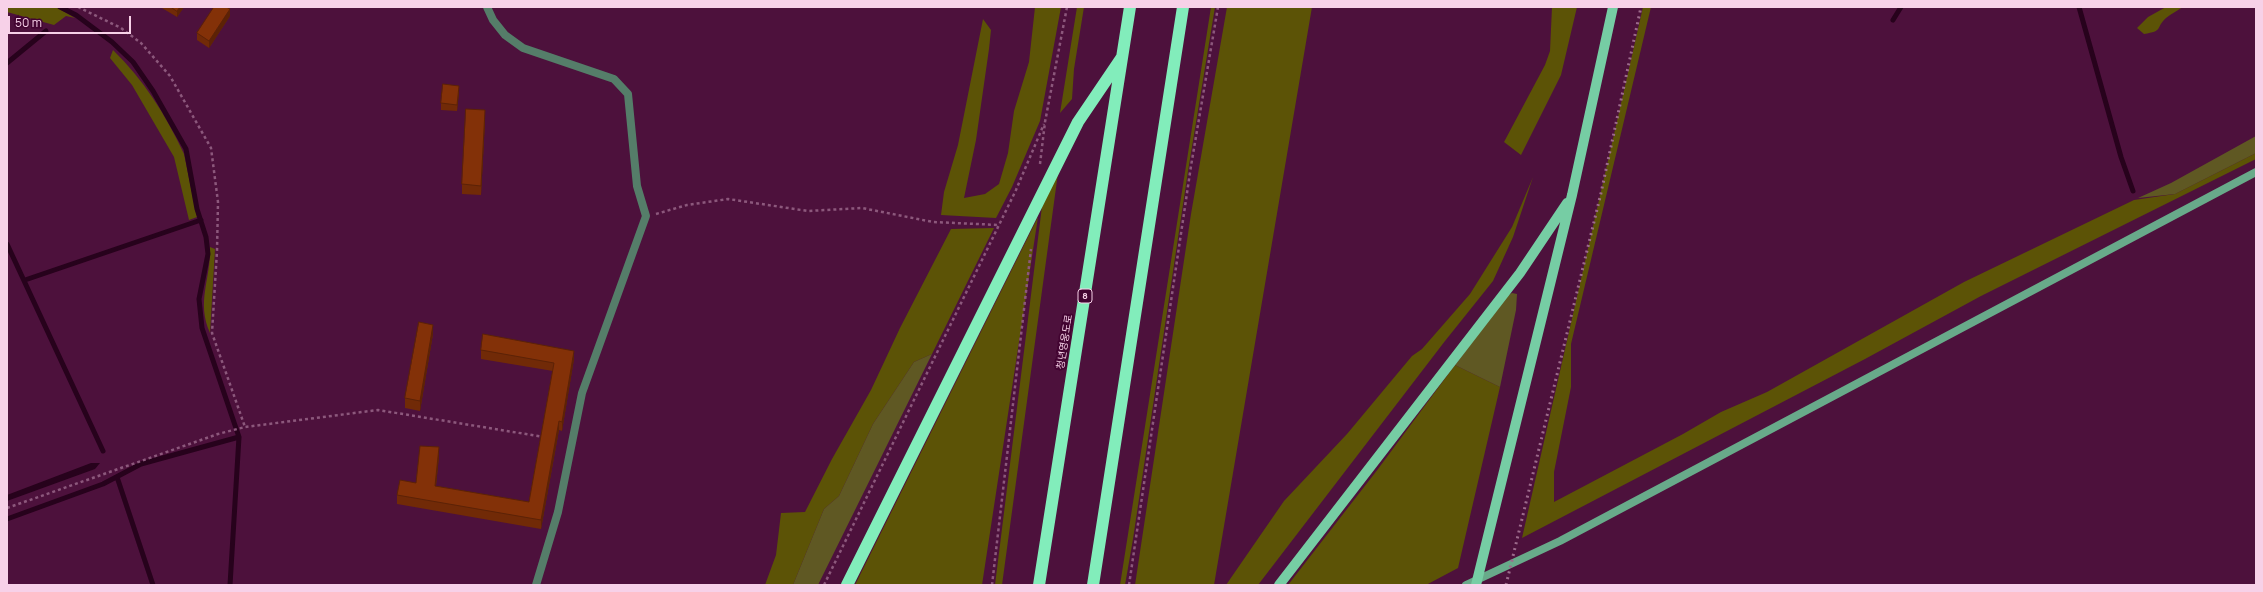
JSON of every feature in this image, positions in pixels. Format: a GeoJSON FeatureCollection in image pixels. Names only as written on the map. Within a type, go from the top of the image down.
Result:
{"type":"FeatureCollection","features":[{"type":"Feature","properties":{"kind":"highway","name":"청년영웅도로"},"geometry":{"type":"LineString","coordinates":[[1039,585],[1130,7]]}},
{"type":"Feature","properties":{"kind":"highway"},"geometry":{"type":"LineString","coordinates":[[1093,585],[1183,7]]}},
{"type":"Feature","properties":{"kind":"highway"},"geometry":{"type":"LineString","coordinates":[[847,585],[1078,122],[1122,57]]}},
{"type":"Feature","properties":{"kind":"main road"},"geometry":{"type":"LineString","coordinates":[[1476,585],[1572,195],[1613,7]]}},
{"type":"Feature","properties":{"kind":"main road"},"geometry":{"type":"LineString","coordinates":[[1466,585],[1560,541],[2256,172]]}},
{"type":"Feature","properties":{"kind":"main road"},"geometry":{"type":"LineString","coordinates":[[1279,585],[1520,273],[1572,195]]}},
{"type":"Feature","properties":{"kind":"street"},"geometry":{"type":"LineString","coordinates":[[487,7],[505,35],[523,48],[614,79],[628,94],[637,186],[646,216],[582,393],[558,512],[536,585]]}},
{"type":"Feature","properties":{"kind":"path"},"geometry":{"type":"LineString","coordinates":[[78,7],[121,28],[142,43],[170,76],[212,148],[218,202],[212,333],[245,427]]}},
{"type":"Feature","properties":{"kind":"path"},"geometry":{"type":"LineString","coordinates":[[1040,168],[1045,122],[1067,7]]}},
{"type":"Feature","properties":{"kind":"path"},"geometry":{"type":"LineString","coordinates":[[1129,585],[1191,166],[1218,7]]}},
{"type":"Feature","properties":{"kind":"path"},"geometry":{"type":"LineString","coordinates":[[824,585],[999,225],[1045,122]]}},
{"type":"Feature","properties":{"kind":"path"},"geometry":{"type":"LineString","coordinates":[[646,216],[687,205],[728,199],[808,211],[862,208],[933,222],[999,225]]}},
{"type":"Feature","properties":{"kind":"path"},"geometry":{"type":"LineString","coordinates":[[992,585],[1032,245]]}},
{"type":"Feature","properties":{"kind":"path"},"geometry":{"type":"LineString","coordinates":[[7,508],[218,434],[245,427],[378,410],[546,437]]}},
{"type":"Feature","properties":{"kind":"shaded area"},"geometry":{"type":"Polygon","coordinates":[[[7,7],[56,7],[75,18],[66,16],[54,25],[7,12],[7,7]]]}},
{"type":"Feature","properties":{"kind":"shaded area"},"geometry":{"type":"Polygon","coordinates":[[[1035,7],[1061,7],[1040,121],[1012,187],[996,218],[941,215],[944,192],[958,145],[983,19],[991,30],[989,49],[976,140],[964,198],[985,194],[999,184],[1008,153],[1014,111],[1029,62],[1035,7]]]}},
{"type":"Feature","properties":{"kind":"shaded area"},"geometry":{"type":"Polygon","coordinates":[[[1077,7],[1084,7],[1074,69],[1072,99],[1060,113],[1077,7]]]}},
{"type":"Feature","properties":{"kind":"shaded area"},"geometry":{"type":"Polygon","coordinates":[[[1211,7],[1215,7],[1188,171],[1133,539],[1125,585],[1120,585],[1211,7]]]}},
{"type":"Feature","properties":{"kind":"shaded area"},"geometry":{"type":"Polygon","coordinates":[[[1227,7],[1312,7],[1214,585],[1135,585],[1191,214],[1227,7]]]}},
{"type":"Feature","properties":{"kind":"shaded area"},"geometry":{"type":"Polygon","coordinates":[[[1552,7],[1577,7],[1561,75],[1521,155],[1504,142],[1545,65],[1550,51],[1552,7]]]}},
{"type":"Feature","properties":{"kind":"shaded area"},"geometry":{"type":"Polygon","coordinates":[[[1643,7],[1651,7],[1571,344],[1571,387],[1554,472],[1554,502],[1683,434],[1721,412],[1767,392],[1964,282],[2134,200],[2175,194],[2256,153],[2256,159],[1981,296],[1865,359],[1522,538],[1643,7]]]}},
{"type":"Feature","properties":{"kind":"shaded area"},"geometry":{"type":"Polygon","coordinates":[[[2166,7],[2183,7],[2166,18],[2154,32],[2144,34],[2137,28],[2148,17],[2166,7]]]}},
{"type":"Feature","properties":{"kind":"shaded area"},"geometry":{"type":"Polygon","coordinates":[[[113,50],[144,85],[170,125],[184,154],[197,217],[189,220],[174,157],[132,85],[110,58],[113,50]]]}},
{"type":"Feature","properties":{"kind":"shaded area"},"geometry":{"type":"Polygon","coordinates":[[[2256,136],[2256,153],[2175,194],[2138,198],[2171,183],[2256,136]]]}},
{"type":"Feature","properties":{"kind":"shaded area"},"geometry":{"type":"Polygon","coordinates":[[[1058,173],[1002,585],[995,585],[1045,182],[1058,173]]]}},
{"type":"Feature","properties":{"kind":"shaded area"},"geometry":{"type":"Polygon","coordinates":[[[1533,177],[1513,237],[1493,281],[1445,341],[1258,585],[1226,585],[1284,501],[1347,434],[1412,356],[1422,349],[1470,294],[1512,227],[1533,177]]]}},
{"type":"Feature","properties":{"kind":"shaded area"},"geometry":{"type":"Polygon","coordinates":[[[1038,217],[982,585],[855,585],[1038,217]]]}},
{"type":"Feature","properties":{"kind":"shaded area"},"geometry":{"type":"Polygon","coordinates":[[[994,228],[932,354],[914,362],[873,424],[839,496],[824,509],[793,585],[765,585],[776,555],[781,513],[805,512],[832,459],[871,390],[900,328],[951,229],[994,228]]]}},
{"type":"Feature","properties":{"kind":"shaded area"},"geometry":{"type":"Polygon","coordinates":[[[210,247],[215,249],[210,333],[204,311],[204,300],[210,259],[210,247]]]}},
{"type":"Feature","properties":{"kind":"shaded area"},"geometry":{"type":"Polygon","coordinates":[[[1512,293],[1517,294],[1516,310],[1500,387],[1455,365],[1507,296],[1512,293]]]}},
{"type":"Feature","properties":{"kind":"shaded area"},"geometry":{"type":"Polygon","coordinates":[[[932,354],[818,585],[793,585],[824,509],[839,496],[873,424],[914,362],[932,354]]]}},
{"type":"Feature","properties":{"kind":"shaded area"},"geometry":{"type":"Polygon","coordinates":[[[1455,365],[1500,387],[1458,568],[1426,585],[1288,585],[1378,469],[1455,365]]]}},
{"type":"Feature","properties":{"kind":"shaded area"},"geometry":{"type":"Polygon","coordinates":[[[91,463],[100,463],[95,469],[7,501],[7,495],[91,463]]]}},
{"type":"Feature","properties":{"kind":"building"},"geometry":{"type":"Polygon","coordinates":[[[171,7],[180,7],[177,11],[171,7]]]}},
{"type":"Feature","properties":{"kind":"building"},"geometry":{"type":"Polygon","coordinates":[[[214,7],[226,7],[230,9],[209,41],[197,33],[214,7]]]}},
{"type":"Feature","properties":{"kind":"building"},"geometry":{"type":"Polygon","coordinates":[[[443,84],[459,86],[457,105],[441,103],[443,84]]]}},
{"type":"Feature","properties":{"kind":"building"},"geometry":{"type":"Polygon","coordinates":[[[466,109],[485,110],[481,186],[462,184],[466,109]]]}},
{"type":"Feature","properties":{"kind":"building"},"geometry":{"type":"Polygon","coordinates":[[[419,322],[433,325],[420,401],[405,398],[419,322]]]}},
{"type":"Feature","properties":{"kind":"building"},"geometry":{"type":"Polygon","coordinates":[[[483,334],[574,351],[562,422],[559,421],[541,520],[397,495],[400,480],[416,483],[420,446],[439,447],[435,486],[529,502],[554,363],[481,350],[483,334]]]}},
{"type":"Feature","properties":{"kind":"waterway"},"geometry":{"type":"LineString","coordinates":[[60,7],[76,15],[112,42],[133,62],[153,91],[186,149],[197,209],[206,237],[208,254],[199,299],[202,328],[239,437],[230,585]]}},
{"type":"Feature","properties":{"kind":"waterway"},"geometry":{"type":"LineString","coordinates":[[1893,20],[1901,7]]}},
{"type":"Feature","properties":{"kind":"waterway"},"geometry":{"type":"LineString","coordinates":[[2079,7],[2121,157],[2133,191]]}},
{"type":"Feature","properties":{"kind":"waterway"},"geometry":{"type":"LineString","coordinates":[[7,63],[46,31]]}},
{"type":"Feature","properties":{"kind":"waterway"},"geometry":{"type":"LineString","coordinates":[[25,280],[201,220]]}},
{"type":"Feature","properties":{"kind":"waterway"},"geometry":{"type":"LineString","coordinates":[[7,244],[103,451]]}},
{"type":"Feature","properties":{"kind":"waterway"},"geometry":{"type":"LineString","coordinates":[[7,519],[103,484],[141,464],[239,437]]}},
{"type":"Feature","properties":{"kind":"waterway"},"geometry":{"type":"LineString","coordinates":[[117,477],[153,585]]}},
{"type":"Feature","properties":{"kind":"railway"},"geometry":{"type":"LineString","coordinates":[[1506,585],[1601,193],[1641,7]]}}]}
